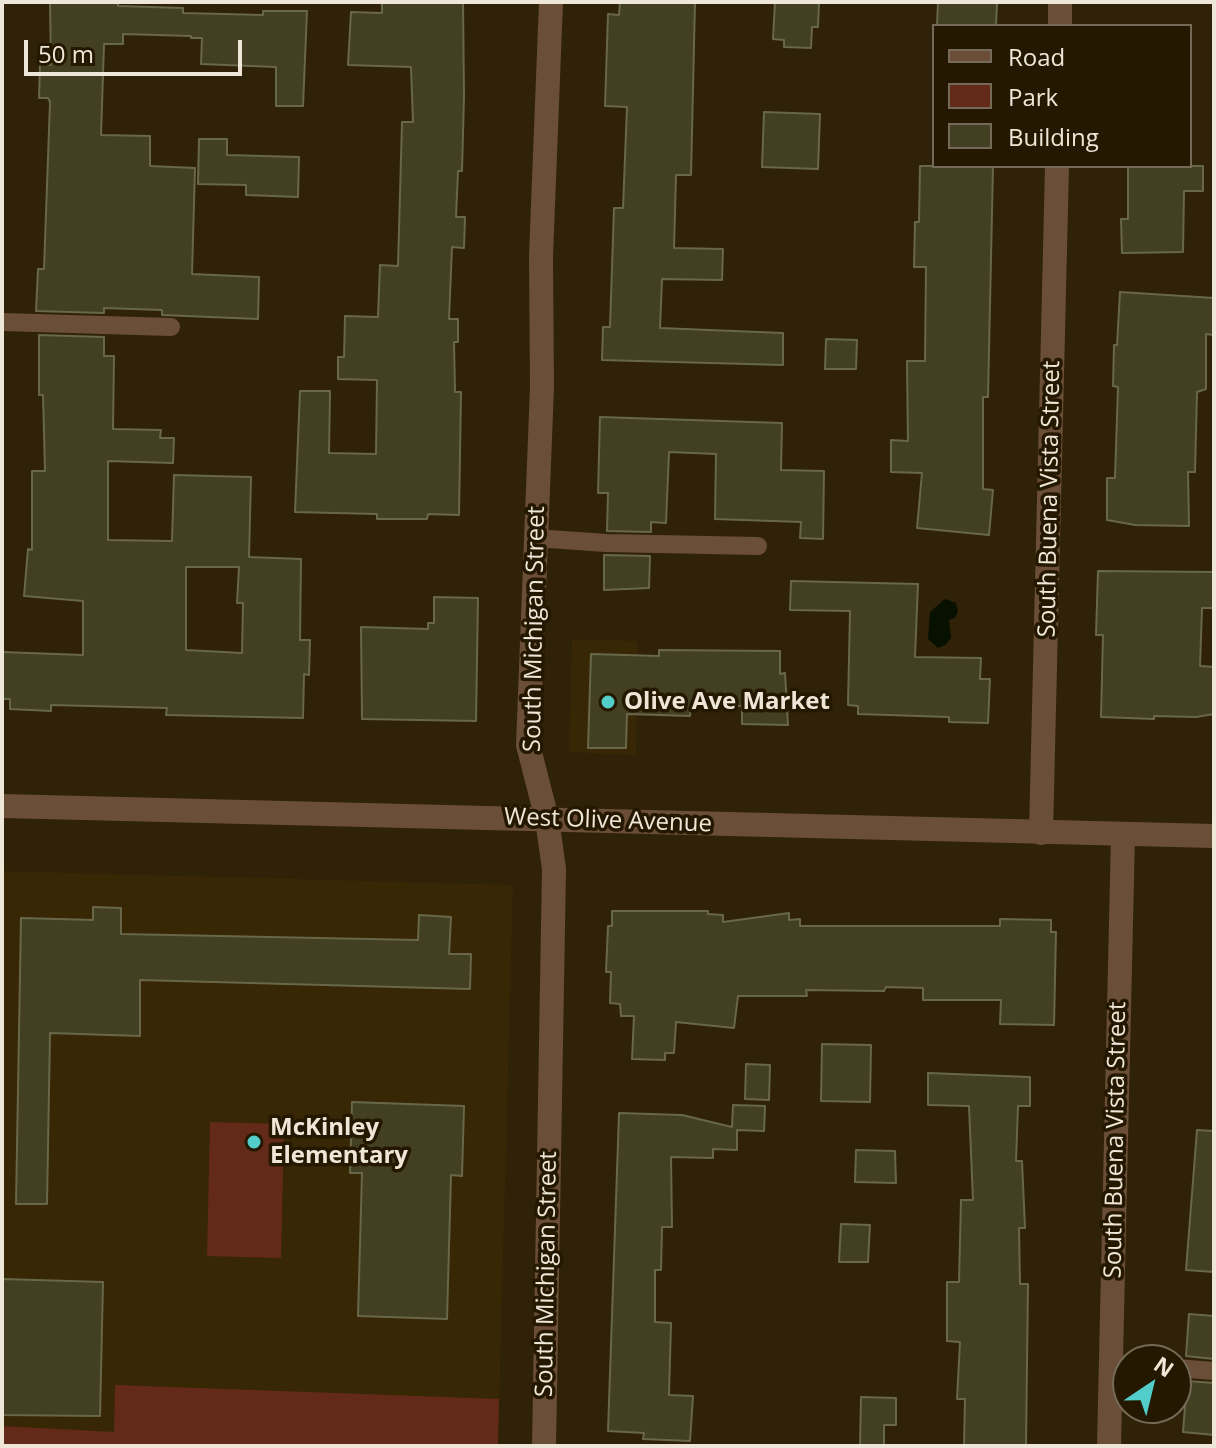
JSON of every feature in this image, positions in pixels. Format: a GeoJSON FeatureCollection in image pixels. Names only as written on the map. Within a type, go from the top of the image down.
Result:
{"type":"FeatureCollection","features":[{"type":"Feature","properties":{"kind":"street","name":"South Michigan Street"},"geometry":{"type":"LineString","coordinates":[[544,1446],[554,869],[547,819],[528,745],[551,2]]}},
{"type":"Feature","properties":{"kind":"street"},"geometry":{"type":"LineString","coordinates":[[1060,2],[1060,24]]}},
{"type":"Feature","properties":{"kind":"street","name":"South Buena Vista Street"},"geometry":{"type":"LineString","coordinates":[[1041,833],[1057,168]]}},
{"type":"Feature","properties":{"kind":"street","name":"West Olive Avenue"},"geometry":{"type":"LineString","coordinates":[[2,806],[1214,836]]}},
{"type":"Feature","properties":{"kind":"street","name":"South Buena Vista Street"},"geometry":{"type":"LineString","coordinates":[[1119,1344],[1123,834]]}},
{"type":"Feature","properties":{"kind":"street","name":"South Buena Vista Street"},"geometry":{"type":"LineString","coordinates":[[1109,1446],[1112,1421]]}},
{"type":"Feature","properties":{"kind":"lane"},"geometry":{"type":"LineString","coordinates":[[2,322],[171,327]]}},
{"type":"Feature","properties":{"kind":"lane"},"geometry":{"type":"LineString","coordinates":[[535,538],[606,543],[758,546]]}},
{"type":"Feature","properties":{"kind":"lane"},"geometry":{"type":"LineString","coordinates":[[1192,1369],[1214,1371]]}},
{"type":"Feature","properties":{"kind":"shaded area"},"geometry":{"type":"Polygon","coordinates":[[[945,599],[956,603],[958,611],[955,618],[949,620],[951,638],[938,648],[928,639],[930,612],[945,599]]]}},
{"type":"Feature","properties":{"kind":"shaded area"},"geometry":{"type":"Polygon","coordinates":[[[572,639],[638,641],[636,755],[569,752],[572,639]]]}},
{"type":"Feature","properties":{"kind":"shaded area","name":"McKinley Elementary"},"geometry":{"type":"Polygon","coordinates":[[[2,871],[513,885],[498,1446],[2,1446],[2,871]]]}},
{"type":"Feature","properties":{"kind":"green space"},"geometry":{"type":"Polygon","coordinates":[[[210,1122],[284,1124],[281,1258],[207,1256],[210,1122]]]}},
{"type":"Feature","properties":{"kind":"green space"},"geometry":{"type":"Polygon","coordinates":[[[115,1385],[499,1399],[498,1446],[2,1446],[2,1426],[114,1432],[115,1385]]]}},
{"type":"Feature","properties":{"kind":"building"},"geometry":{"type":"Polygon","coordinates":[[[50,2],[118,2],[118,6],[183,8],[183,13],[263,15],[263,11],[307,11],[303,106],[276,106],[276,67],[201,64],[202,38],[123,34],[123,44],[104,44],[101,135],[150,136],[150,166],[195,168],[192,274],[259,277],[258,319],[162,315],[162,310],[104,308],[104,313],[36,311],[38,269],[44,269],[50,102],[48,98],[39,98],[40,64],[51,65],[50,2]]]}},
{"type":"Feature","properties":{"kind":"building"},"geometry":{"type":"Polygon","coordinates":[[[382,2],[463,2],[462,171],[458,171],[456,217],[465,217],[464,248],[452,247],[449,319],[458,319],[458,342],[454,342],[455,392],[461,392],[459,515],[428,514],[427,519],[377,519],[377,514],[295,512],[300,391],[330,391],[329,453],[376,454],[377,380],[338,379],[338,357],[344,357],[345,316],[378,317],[380,265],[398,266],[402,122],[413,122],[411,67],[348,65],[351,12],[382,13],[382,2]]]}},
{"type":"Feature","properties":{"kind":"building"},"geometry":{"type":"Polygon","coordinates":[[[620,2],[695,2],[691,175],[676,175],[674,248],[723,249],[722,280],[662,279],[660,328],[783,333],[783,365],[602,360],[603,327],[610,327],[614,208],[623,208],[627,107],[605,106],[608,14],[619,15],[620,2]]]}},
{"type":"Feature","properties":{"kind":"building"},"geometry":{"type":"Polygon","coordinates":[[[775,2],[819,2],[818,27],[812,27],[811,48],[784,47],[784,40],[773,39],[775,2]]]}},
{"type":"Feature","properties":{"kind":"building"},"geometry":{"type":"Polygon","coordinates":[[[938,2],[997,2],[996,24],[937,24],[938,2]]]}},
{"type":"Feature","properties":{"kind":"building"},"geometry":{"type":"Polygon","coordinates":[[[764,112],[820,114],[818,169],[762,167],[764,112]]]}},
{"type":"Feature","properties":{"kind":"building"},"geometry":{"type":"Polygon","coordinates":[[[199,139],[227,139],[227,155],[299,157],[298,197],[246,195],[246,185],[198,184],[199,139]]]}},
{"type":"Feature","properties":{"kind":"building"},"geometry":{"type":"Polygon","coordinates":[[[920,166],[993,168],[988,397],[983,397],[983,489],[993,490],[989,535],[917,528],[922,473],[891,472],[891,440],[908,441],[907,361],[925,361],[926,267],[914,267],[915,222],[919,222],[920,166]]]}},
{"type":"Feature","properties":{"kind":"building"},"geometry":{"type":"Polygon","coordinates":[[[1203,166],[1203,191],[1184,191],[1183,252],[1122,253],[1121,219],[1128,219],[1128,168],[1203,166]]]}},
{"type":"Feature","properties":{"kind":"building"},"geometry":{"type":"Polygon","coordinates":[[[1120,292],[1214,298],[1214,335],[1206,334],[1206,389],[1197,392],[1195,472],[1188,472],[1189,526],[1135,525],[1107,520],[1107,478],[1115,478],[1118,387],[1113,386],[1114,345],[1117,345],[1120,292]]]}},
{"type":"Feature","properties":{"kind":"building"},"geometry":{"type":"Polygon","coordinates":[[[39,335],[104,337],[104,356],[114,356],[113,429],[161,430],[160,438],[174,438],[173,463],[108,461],[108,540],[172,541],[174,475],[251,477],[249,557],[301,559],[300,640],[310,640],[309,675],[304,674],[303,718],[166,715],[167,708],[51,705],[51,711],[10,709],[10,699],[2,699],[2,652],[83,655],[83,601],[24,596],[28,549],[32,550],[32,471],[45,471],[43,395],[39,395],[39,335]],[[186,567],[186,650],[242,653],[243,603],[237,603],[239,567],[186,567]]]}},
{"type":"Feature","properties":{"kind":"building"},"geometry":{"type":"Polygon","coordinates":[[[826,339],[857,340],[856,369],[825,369],[826,339]]]}},
{"type":"Feature","properties":{"kind":"building"},"geometry":{"type":"Polygon","coordinates":[[[600,417],[782,423],[781,470],[824,471],[823,539],[800,538],[801,522],[715,519],[716,454],[669,452],[666,523],[651,522],[651,532],[607,531],[608,493],[598,493],[600,417]]]}},
{"type":"Feature","properties":{"kind":"building"},"geometry":{"type":"Polygon","coordinates":[[[604,555],[650,556],[649,588],[604,590],[604,555]]]}},
{"type":"Feature","properties":{"kind":"building"},"geometry":{"type":"Polygon","coordinates":[[[1098,571],[1214,572],[1214,608],[1202,608],[1200,666],[1214,667],[1214,714],[1154,716],[1154,719],[1101,717],[1103,635],[1096,635],[1098,571]]]}},
{"type":"Feature","properties":{"kind":"building"},"geometry":{"type":"Polygon","coordinates":[[[791,581],[918,584],[915,657],[981,658],[980,679],[990,679],[988,723],[949,722],[949,717],[858,714],[858,706],[848,705],[850,611],[790,610],[791,581]]]}},
{"type":"Feature","properties":{"kind":"building"},"geometry":{"type":"Polygon","coordinates":[[[434,597],[478,598],[476,721],[362,719],[361,627],[428,629],[428,623],[434,623],[434,597]]]}},
{"type":"Feature","properties":{"kind":"building"},"geometry":{"type":"Polygon","coordinates":[[[659,650],[780,651],[780,674],[785,673],[788,725],[742,724],[742,706],[691,704],[690,716],[627,714],[626,748],[588,748],[591,654],[659,656],[659,650]]]}},
{"type":"Feature","properties":{"kind":"building"},"geometry":{"type":"Polygon","coordinates":[[[93,907],[121,908],[121,934],[418,940],[419,915],[451,917],[449,954],[471,954],[470,989],[140,980],[140,1036],[50,1033],[47,1204],[16,1204],[21,918],[93,920],[93,907]]]}},
{"type":"Feature","properties":{"kind":"building"},"geometry":{"type":"Polygon","coordinates":[[[612,911],[708,911],[708,914],[723,915],[723,922],[789,913],[789,920],[800,919],[800,926],[1000,926],[1000,919],[1051,920],[1051,932],[1056,932],[1054,1025],[1000,1024],[1001,1000],[923,1000],[923,988],[806,990],[807,996],[738,996],[734,1028],[676,1022],[674,1053],[665,1053],[665,1060],[632,1059],[634,1016],[621,1016],[620,1004],[610,1003],[611,972],[606,972],[608,926],[612,926],[612,911]]]}},
{"type":"Feature","properties":{"kind":"building"},"geometry":{"type":"Polygon","coordinates":[[[822,1044],[871,1045],[870,1102],[821,1101],[822,1044]]]}},
{"type":"Feature","properties":{"kind":"building"},"geometry":{"type":"Polygon","coordinates":[[[746,1064],[770,1065],[769,1100],[745,1099],[746,1064]]]}},
{"type":"Feature","properties":{"kind":"building"},"geometry":{"type":"Polygon","coordinates":[[[928,1073],[1030,1077],[1030,1106],[1018,1106],[1016,1161],[1022,1161],[1025,1228],[1019,1228],[1020,1284],[1028,1284],[1026,1446],[964,1446],[965,1399],[957,1399],[960,1342],[947,1341],[947,1282],[959,1282],[961,1200],[973,1200],[969,1106],[928,1105],[928,1073]]]}},
{"type":"Feature","properties":{"kind":"building"},"geometry":{"type":"Polygon","coordinates":[[[352,1102],[464,1106],[462,1176],[451,1175],[447,1319],[358,1316],[362,1173],[350,1173],[352,1102]]]}},
{"type":"Feature","properties":{"kind":"building"},"geometry":{"type":"Polygon","coordinates":[[[733,1105],[765,1106],[764,1131],[737,1130],[737,1150],[713,1149],[713,1158],[671,1157],[672,1227],[662,1227],[661,1270],[655,1270],[655,1322],[671,1323],[669,1395],[693,1396],[690,1441],[643,1439],[644,1433],[608,1431],[619,1113],[682,1115],[732,1127],[733,1105]]]}},
{"type":"Feature","properties":{"kind":"building"},"geometry":{"type":"Polygon","coordinates":[[[1197,1130],[1214,1131],[1214,1272],[1186,1270],[1197,1130]]]}},
{"type":"Feature","properties":{"kind":"building"},"geometry":{"type":"Polygon","coordinates":[[[856,1150],[895,1151],[896,1183],[855,1182],[856,1150]]]}},
{"type":"Feature","properties":{"kind":"building"},"geometry":{"type":"Polygon","coordinates":[[[841,1224],[870,1225],[868,1262],[839,1262],[841,1224]]]}},
{"type":"Feature","properties":{"kind":"building"},"geometry":{"type":"Polygon","coordinates":[[[2,1279],[103,1282],[100,1416],[2,1415],[2,1279]]]}},
{"type":"Feature","properties":{"kind":"building"},"geometry":{"type":"Polygon","coordinates":[[[1189,1314],[1214,1316],[1214,1359],[1192,1357],[1192,1344],[1187,1344],[1189,1314]]]}},
{"type":"Feature","properties":{"kind":"building"},"geometry":{"type":"Polygon","coordinates":[[[1192,1381],[1214,1383],[1214,1435],[1183,1432],[1184,1424],[1192,1424],[1192,1381]]]}},
{"type":"Feature","properties":{"kind":"building"},"geometry":{"type":"Polygon","coordinates":[[[861,1397],[896,1398],[896,1425],[884,1425],[884,1446],[860,1446],[861,1397]]]}},
{"type":"Feature","properties":{"kind":"place","name":"Olive Ave Market"},"geometry":{"type":"Point","coordinates":[608,702]}},
{"type":"Feature","properties":{"kind":"place","name":"McKinley Elementary"},"geometry":{"type":"Point","coordinates":[254,1142]}}]}
